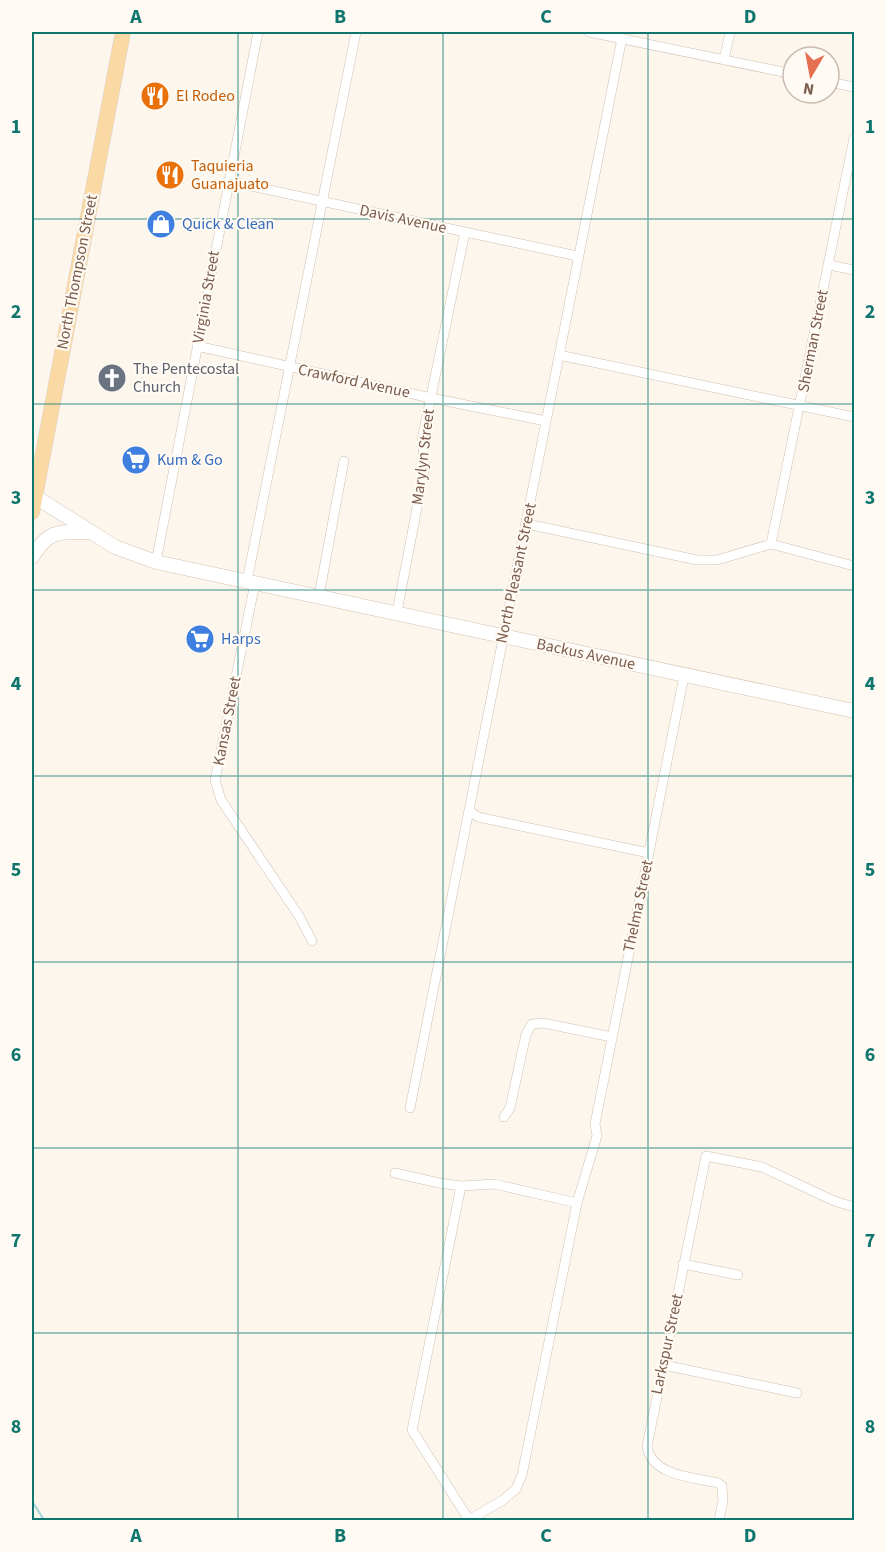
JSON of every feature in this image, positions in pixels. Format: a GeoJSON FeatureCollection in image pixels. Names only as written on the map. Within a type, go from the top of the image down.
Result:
{"type":"FeatureCollection","features":[{"type":"Feature","properties":{"kind":"main road","name":"North Thompson Street"},"geometry":{"type":"LineString","coordinates":[[32,512],[33,495],[123,32]]}},
{"type":"Feature","properties":{"kind":"street","name":"Virginia Street"},"geometry":{"type":"LineString","coordinates":[[156,562],[258,32]]}},
{"type":"Feature","properties":{"kind":"street"},"geometry":{"type":"LineString","coordinates":[[290,367],[356,32]]}},
{"type":"Feature","properties":{"kind":"street"},"geometry":{"type":"LineString","coordinates":[[589,32],[781,72]]}},
{"type":"Feature","properties":{"kind":"street"},"geometry":{"type":"LineString","coordinates":[[724,60],[730,32]]}},
{"type":"Feature","properties":{"kind":"street","name":"North Pleasant Street"},"geometry":{"type":"LineString","coordinates":[[410,1108],[622,38]]}},
{"type":"Feature","properties":{"kind":"street","name":"Sherman Street"},"geometry":{"type":"LineString","coordinates":[[771,544],[855,138]]}},
{"type":"Feature","properties":{"kind":"street","name":"Davis Avenue"},"geometry":{"type":"LineString","coordinates":[[228,181],[577,256]]}},
{"type":"Feature","properties":{"kind":"street","name":"Marylyn Street"},"geometry":{"type":"LineString","coordinates":[[397,612],[425,466],[422,440],[465,232]]}},
{"type":"Feature","properties":{"kind":"street"},"geometry":{"type":"LineString","coordinates":[[829,265],[855,270]]}},
{"type":"Feature","properties":{"kind":"street","name":"Crawford Avenue"},"geometry":{"type":"LineString","coordinates":[[197,346],[546,421]]}},
{"type":"Feature","properties":{"kind":"street"},"geometry":{"type":"LineString","coordinates":[[559,355],[855,417]]}},
{"type":"Feature","properties":{"kind":"street","name":"Kansas Street"},"geometry":{"type":"LineString","coordinates":[[290,367],[215,780],[221,800],[299,916],[312,941]]}},
{"type":"Feature","properties":{"kind":"street"},"geometry":{"type":"LineString","coordinates":[[319,596],[344,461]]}},
{"type":"Feature","properties":{"kind":"street","name":"Backus Avenue"},"geometry":{"type":"LineString","coordinates":[[33,495],[115,547],[156,562],[855,711]]}},
{"type":"Feature","properties":{"kind":"street"},"geometry":{"type":"LineString","coordinates":[[527,524],[707,561],[771,544],[855,567]]}},
{"type":"Feature","properties":{"kind":"street"},"geometry":{"type":"LineString","coordinates":[[32,557],[42,541],[51,535],[89,532]]}},
{"type":"Feature","properties":{"kind":"street","name":"Thelma Street"},"geometry":{"type":"LineString","coordinates":[[469,1520],[516,1490],[522,1475],[577,1203],[597,1136],[596,1124],[612,1037],[684,676]]}},
{"type":"Feature","properties":{"kind":"street"},"geometry":{"type":"LineString","coordinates":[[469,810],[478,817],[649,853]]}},
{"type":"Feature","properties":{"kind":"street"},"geometry":{"type":"LineString","coordinates":[[504,1117],[510,1108],[526,1034],[532,1024],[543,1023],[612,1037]]}},
{"type":"Feature","properties":{"kind":"street","name":"Larkspur Street"},"geometry":{"type":"LineString","coordinates":[[719,1521],[722,1486],[718,1483],[661,1469],[649,1456],[647,1440],[706,1156],[762,1167],[834,1201],[855,1207]]}},
{"type":"Feature","properties":{"kind":"street"},"geometry":{"type":"LineString","coordinates":[[395,1173],[461,1186],[494,1184],[577,1203]]}},
{"type":"Feature","properties":{"kind":"street"},"geometry":{"type":"LineString","coordinates":[[461,1186],[412,1430],[469,1520]]}},
{"type":"Feature","properties":{"kind":"street"},"geometry":{"type":"LineString","coordinates":[[683,1264],[738,1275]]}},
{"type":"Feature","properties":{"kind":"street"},"geometry":{"type":"LineString","coordinates":[[664,1365],[797,1392]]}},
{"type":"Feature","properties":{"kind":"waterway"},"geometry":{"type":"LineString","coordinates":[[32,1448],[32,1456]]}},
{"type":"Feature","properties":{"kind":"waterway"},"geometry":{"type":"LineString","coordinates":[[32,1501],[44,1520]]}},
{"type":"Feature","properties":{"kind":"place","name":"El Rodeo"},"geometry":{"type":"Point","coordinates":[155,96]}},
{"type":"Feature","properties":{"kind":"place","name":"Taquieria Guanajuato"},"geometry":{"type":"Point","coordinates":[170,175]}},
{"type":"Feature","properties":{"kind":"place","name":"Quick & Clean"},"geometry":{"type":"Point","coordinates":[161,224]}},
{"type":"Feature","properties":{"kind":"place","name":"The Pentecostal Church"},"geometry":{"type":"Point","coordinates":[112,378]}},
{"type":"Feature","properties":{"kind":"place","name":"Kum & Go"},"geometry":{"type":"Point","coordinates":[136,460]}},
{"type":"Feature","properties":{"kind":"place","name":"Harps"},"geometry":{"type":"Point","coordinates":[200,639]}}]}
